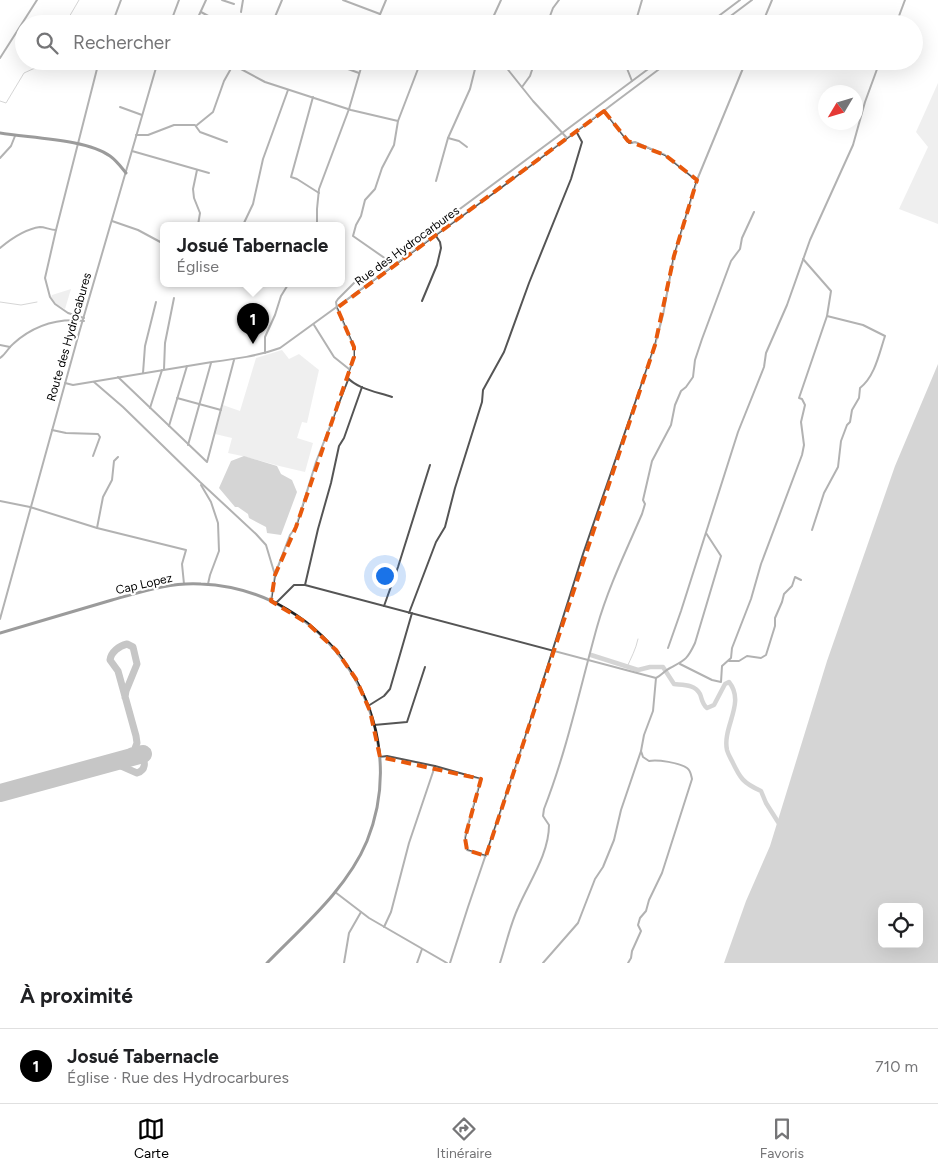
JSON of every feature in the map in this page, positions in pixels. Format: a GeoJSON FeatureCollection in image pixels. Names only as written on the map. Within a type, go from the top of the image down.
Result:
{"type":"FeatureCollection","features":[{"type":"Feature","properties":{"kind":"street"},"geometry":{"type":"LineString","coordinates":[[27,15],[37,0]]}},
{"type":"Feature","properties":{"kind":"street"},"geometry":{"type":"LineString","coordinates":[[115,15],[121,0]]}},
{"type":"Feature","properties":{"kind":"street"},"geometry":{"type":"LineString","coordinates":[[173,15],[179,0]]}},
{"type":"Feature","properties":{"kind":"street"},"geometry":{"type":"LineString","coordinates":[[200,15],[206,0]]}},
{"type":"Feature","properties":{"kind":"street"},"geometry":{"type":"LineString","coordinates":[[222,0],[234,4]]}},
{"type":"Feature","properties":{"kind":"street"},"geometry":{"type":"LineString","coordinates":[[241,12],[243,0]]}},
{"type":"Feature","properties":{"kind":"street"},"geometry":{"type":"LineString","coordinates":[[276,15],[282,0]]}},
{"type":"Feature","properties":{"kind":"street"},"geometry":{"type":"LineString","coordinates":[[343,0],[380,14],[386,0]]}},
{"type":"Feature","properties":{"kind":"street"},"geometry":{"type":"LineString","coordinates":[[494,15],[501,0]]}},
{"type":"Feature","properties":{"kind":"street"},"geometry":{"type":"LineString","coordinates":[[550,15],[558,0]]}},
{"type":"Feature","properties":{"kind":"street"},"geometry":{"type":"LineString","coordinates":[[637,15],[642,0]]}},
{"type":"Feature","properties":{"kind":"street"},"geometry":{"type":"LineString","coordinates":[[720,15],[740,0]]}},
{"type":"Feature","properties":{"kind":"street"},"geometry":{"type":"LineString","coordinates":[[732,15],[752,0]]}},
{"type":"Feature","properties":{"kind":"street"},"geometry":{"type":"LineString","coordinates":[[766,15],[772,0]]}},
{"type":"Feature","properties":{"kind":"street"},"geometry":{"type":"LineString","coordinates":[[899,15],[905,0]]}},
{"type":"Feature","properties":{"kind":"street"},"geometry":{"type":"LineString","coordinates":[[201,12],[206,15]]}},
{"type":"Feature","properties":{"kind":"street"},"geometry":{"type":"LineString","coordinates":[[0,58],[15,34]]}},
{"type":"Feature","properties":{"kind":"street"},"geometry":{"type":"LineString","coordinates":[[84,319],[68,313],[55,304],[50,297],[45,278],[96,70]]}},
{"type":"Feature","properties":{"kind":"street","name":"Route des Hydrocabures"},"geometry":{"type":"LineString","coordinates":[[0,619],[65,383],[155,70]]}},
{"type":"Feature","properties":{"kind":"street"},"geometry":{"type":"LineString","coordinates":[[136,135],[148,135],[174,125],[197,125],[214,112],[224,81],[230,70]]}},
{"type":"Feature","properties":{"kind":"street"},"geometry":{"type":"LineString","coordinates":[[242,70],[265,82],[288,90],[349,109],[398,121]]}},
{"type":"Feature","properties":{"kind":"street"},"geometry":{"type":"LineString","coordinates":[[350,70],[359,74]]}},
{"type":"Feature","properties":{"kind":"street"},"geometry":{"type":"LineString","coordinates":[[317,222],[319,193],[323,176],[349,109],[360,70]]}},
{"type":"Feature","properties":{"kind":"street"},"geometry":{"type":"LineString","coordinates":[[387,263],[386,259],[353,236],[365,200],[375,189],[385,161],[394,145],[398,121],[418,70]]}},
{"type":"Feature","properties":{"kind":"street"},"geometry":{"type":"LineString","coordinates":[[436,181],[448,138],[470,89],[475,70]]}},
{"type":"Feature","properties":{"kind":"street"},"geometry":{"type":"LineString","coordinates":[[508,70],[567,138]]}},
{"type":"Feature","properties":{"kind":"street"},"geometry":{"type":"LineString","coordinates":[[522,87],[532,70]]}},
{"type":"Feature","properties":{"kind":"street"},"geometry":{"type":"LineString","coordinates":[[628,70],[632,81]]}},
{"type":"Feature","properties":{"kind":"street"},"geometry":{"type":"LineString","coordinates":[[271,601],[275,575],[290,535],[296,527],[316,462],[348,380],[348,369],[354,357],[354,347],[336,302],[359,278],[368,275],[387,263],[646,70]]}},
{"type":"Feature","properties":{"kind":"street","name":"Rue des Hydrocarbures"},"geometry":{"type":"LineString","coordinates":[[65,383],[73,385],[265,354],[280,348],[457,221],[658,70]]}},
{"type":"Feature","properties":{"kind":"street"},"geometry":{"type":"LineString","coordinates":[[335,892],[384,927],[449,963],[517,764],[583,554],[655,345],[663,316],[674,256],[697,180],[742,70]]}},
{"type":"Feature","properties":{"kind":"street"},"geometry":{"type":"LineString","coordinates":[[668,648],[738,432],[764,367],[766,353],[788,305],[813,234],[853,144],[877,70]]}},
{"type":"Feature","properties":{"kind":"street"},"geometry":{"type":"LineString","coordinates":[[244,222],[253,204],[263,159],[288,90]]}},
{"type":"Feature","properties":{"kind":"street"},"geometry":{"type":"LineString","coordinates":[[313,97],[291,177],[319,193]]}},
{"type":"Feature","properties":{"kind":"street"},"geometry":{"type":"LineString","coordinates":[[120,107],[142,115]]}},
{"type":"Feature","properties":{"kind":"street"},"geometry":{"type":"LineString","coordinates":[[604,111],[629,143],[635,142],[665,155],[697,180]]}},
{"type":"Feature","properties":{"kind":"street"},"geometry":{"type":"LineString","coordinates":[[197,125],[200,132],[227,142]]}},
{"type":"Feature","properties":{"kind":"street"},"geometry":{"type":"LineString","coordinates":[[368,706],[384,696],[390,689],[410,613],[436,542],[445,527],[482,402],[483,392],[504,352],[529,283],[571,179],[582,142],[576,132]]}},
{"type":"Feature","properties":{"kind":"street"},"geometry":{"type":"LineString","coordinates":[[0,133],[51,139],[101,151],[118,162],[126,173]]}},
{"type":"Feature","properties":{"kind":"street"},"geometry":{"type":"LineString","coordinates":[[0,158],[11,146],[16,136]]}},
{"type":"Feature","properties":{"kind":"street"},"geometry":{"type":"LineString","coordinates":[[448,138],[459,141],[467,147]]}},
{"type":"Feature","properties":{"kind":"street"},"geometry":{"type":"LineString","coordinates":[[132,150],[209,173]]}},
{"type":"Feature","properties":{"kind":"street"},"geometry":{"type":"LineString","coordinates":[[198,169],[193,189],[194,198],[200,213],[198,222]]}},
{"type":"Feature","properties":{"kind":"street"},"geometry":{"type":"LineString","coordinates":[[500,963],[516,912],[538,864],[547,838],[549,824],[543,816],[544,809],[575,714],[587,660],[604,603],[645,504],[643,500],[652,461],[671,425],[680,391],[686,388],[693,377],[695,360],[702,339],[731,262],[740,249],[742,238],[754,212]]}},
{"type":"Feature","properties":{"kind":"street"},"geometry":{"type":"LineString","coordinates":[[453,214],[457,221]]}},
{"type":"Feature","properties":{"kind":"street"},"geometry":{"type":"LineString","coordinates":[[112,221],[138,230],[160,242]]}},
{"type":"Feature","properties":{"kind":"street"},"geometry":{"type":"LineString","coordinates":[[0,248],[26,230],[41,227],[46,230],[56,230]]}},
{"type":"Feature","properties":{"kind":"street"},"geometry":{"type":"LineString","coordinates":[[422,301],[437,265],[441,248],[436,235]]}},
{"type":"Feature","properties":{"kind":"street"},"geometry":{"type":"LineString","coordinates":[[680,664],[712,680],[721,682],[722,666],[731,658],[732,648],[751,599],[761,564],[802,455],[804,444],[801,422],[805,405],[802,399],[799,398],[827,316],[831,291],[803,259]]}},
{"type":"Feature","properties":{"kind":"street"},"geometry":{"type":"LineString","coordinates":[[265,354],[264,336],[287,287]]}},
{"type":"Feature","properties":{"kind":"street"},"geometry":{"type":"LineString","coordinates":[[150,408],[163,370],[165,344],[174,298]]}},
{"type":"Feature","properties":{"kind":"street"},"geometry":{"type":"LineString","coordinates":[[143,373],[145,346],[156,302]]}},
{"type":"Feature","properties":{"kind":"street"},"geometry":{"type":"LineString","coordinates":[[812,530],[824,493],[838,467],[841,441],[850,422],[852,410],[859,398],[860,388],[872,373],[885,336],[863,325],[827,316]]}},
{"type":"Feature","properties":{"kind":"street"},"geometry":{"type":"LineString","coordinates":[[0,358],[6,354],[10,347],[40,326],[84,319]]}},
{"type":"Feature","properties":{"kind":"street"},"geometry":{"type":"LineString","coordinates":[[314,325],[334,357],[348,369]]}},
{"type":"Feature","properties":{"kind":"street"},"geometry":{"type":"LineString","coordinates":[[0,345],[10,347]]}},
{"type":"Feature","properties":{"kind":"street"},"geometry":{"type":"LineString","coordinates":[[118,377],[206,462],[234,359]]}},
{"type":"Feature","properties":{"kind":"street"},"geometry":{"type":"LineString","coordinates":[[188,444],[212,362]]}},
{"type":"Feature","properties":{"kind":"street"},"geometry":{"type":"LineString","coordinates":[[169,426],[187,366]]}},
{"type":"Feature","properties":{"kind":"street"},"geometry":{"type":"LineString","coordinates":[[348,380],[392,397]]}},
{"type":"Feature","properties":{"kind":"street"},"geometry":{"type":"LineString","coordinates":[[94,381],[256,534],[266,545],[275,575]]}},
{"type":"Feature","properties":{"kind":"street"},"geometry":{"type":"LineString","coordinates":[[305,585],[318,528],[332,483],[339,446],[344,438],[362,387]]}},
{"type":"Feature","properties":{"kind":"street"},"geometry":{"type":"LineString","coordinates":[[177,398],[221,410]]}},
{"type":"Feature","properties":{"kind":"street"},"geometry":{"type":"LineString","coordinates":[[52,430],[66,433],[98,434],[100,437],[93,456]]}},
{"type":"Feature","properties":{"kind":"street"},"geometry":{"type":"LineString","coordinates":[[97,528],[104,497],[112,480],[114,461],[118,457]]}},
{"type":"Feature","properties":{"kind":"street"},"geometry":{"type":"LineString","coordinates":[[384,607],[430,466]]}},
{"type":"Feature","properties":{"kind":"street"},"geometry":{"type":"LineString","coordinates":[[200,482],[211,502],[218,523],[219,551],[208,584]]}},
{"type":"Feature","properties":{"kind":"street"},"geometry":{"type":"LineString","coordinates":[[0,501],[30,507],[97,528],[186,550],[182,564],[184,584]]}},
{"type":"Feature","properties":{"kind":"street"},"geometry":{"type":"LineString","coordinates":[[544,963],[581,917],[595,879],[603,867],[614,840],[621,810],[653,711],[656,678],[670,668],[680,664],[690,653],[695,643],[721,556],[706,534]]}},
{"type":"Feature","properties":{"kind":"street"},"geometry":{"type":"LineString","coordinates":[[727,661],[739,661],[747,656],[761,658],[766,655],[775,626],[775,618],[784,594],[792,586],[795,577],[801,580]]}},
{"type":"Feature","properties":{"kind":"street","name":"Cap Lopez"},"geometry":{"type":"LineString","coordinates":[[0,633],[154,588],[184,584],[208,584],[242,590],[276,603],[307,623],[336,650],[356,679],[374,725],[380,757],[379,792],[371,829],[357,861],[335,892],[268,963]]}},
{"type":"Feature","properties":{"kind":"street"},"geometry":{"type":"LineString","coordinates":[[276,603],[294,585],[305,585],[656,678]]}},
{"type":"Feature","properties":{"kind":"street"},"geometry":{"type":"LineString","coordinates":[[72,612],[74,616]]}},
{"type":"Feature","properties":{"kind":"street"},"geometry":{"type":"LineString","coordinates":[[374,725],[407,722],[425,667]]}},
{"type":"Feature","properties":{"kind":"street"},"geometry":{"type":"LineString","coordinates":[[628,963],[641,931],[638,925],[640,918],[646,911],[649,900],[662,873],[692,779],[690,772],[686,768],[656,760],[649,761],[641,751]]}},
{"type":"Feature","properties":{"kind":"street"},"geometry":{"type":"LineString","coordinates":[[380,757],[387,756],[435,766],[481,779],[465,838],[467,850],[486,856]]}},
{"type":"Feature","properties":{"kind":"street"},"geometry":{"type":"LineString","coordinates":[[384,927],[435,766]]}},
{"type":"Feature","properties":{"kind":"street"},"geometry":{"type":"LineString","coordinates":[[344,963],[348,937],[361,912]]}},
{"type":"Feature","properties":{"kind":"street"},"geometry":{"type":"LineString","coordinates":[[417,963],[422,949]]}},
{"type":"Feature","properties":{"kind":"street"},"geometry":{"type":"LineString","coordinates":[[436,963],[438,958]]}},
{"type":"Feature","properties":{"kind":"highlighted area"},"geometry":{"type":"Polygon","coordinates":[[[604,111],[628,141],[665,155],[697,180],[674,256],[655,345],[486,856],[467,850],[465,838],[481,779],[380,757],[370,711],[356,679],[336,650],[307,623],[271,601],[275,575],[296,527],[354,357],[354,347],[337,308],[604,111]]]}},
{"type":"Feature","properties":{"kind":"shaded area"},"geometry":{"type":"Polygon","coordinates":[[[938,83],[938,224],[899,209],[928,147],[916,132],[938,83]]]}},
{"type":"Feature","properties":{"kind":"shaded area"},"geometry":{"type":"Polygon","coordinates":[[[71,289],[65,309],[56,304],[51,297],[52,295],[71,289]]]}},
{"type":"Feature","properties":{"kind":"shaded area"},"geometry":{"type":"Polygon","coordinates":[[[282,350],[289,359],[299,354],[319,370],[307,423],[302,422],[297,438],[313,443],[305,472],[228,453],[232,438],[215,434],[223,405],[240,411],[256,358],[282,350]]]}},
{"type":"Feature","properties":{"kind":"shaded area"},"geometry":{"type":"Polygon","coordinates":[[[938,364],[938,963],[724,963],[746,901],[770,846],[827,661],[895,466],[938,364]]]}},
{"type":"Feature","properties":{"kind":"shaded area"},"geometry":{"type":"Polygon","coordinates":[[[244,456],[277,466],[281,474],[292,480],[297,492],[281,535],[267,533],[266,527],[249,518],[248,514],[235,507],[219,488],[231,461],[244,456]]]}},
{"type":"Feature","properties":{"kind":"waterway"},"geometry":{"type":"LineString","coordinates":[[70,15],[79,0]]}},
{"type":"Feature","properties":{"kind":"waterway"},"geometry":{"type":"LineString","coordinates":[[0,101],[6,103],[24,73],[31,70]]}},
{"type":"Feature","properties":{"kind":"waterway"},"geometry":{"type":"LineString","coordinates":[[0,302],[21,305],[37,302]]}},
{"type":"Feature","properties":{"kind":"waterway"},"geometry":{"type":"LineString","coordinates":[[627,667],[638,639]]}},
{"type":"Feature","properties":{"kind":"waterway"},"geometry":{"type":"LineString","coordinates":[[591,655],[638,670],[650,667],[663,667],[674,684],[695,688],[707,708],[714,705],[725,684],[729,682],[734,690],[735,707],[726,741],[727,751],[737,772],[750,785],[761,791],[778,822]]}},
{"type":"Feature","properties":{"kind":"taxiway"},"geometry":{"type":"LineString","coordinates":[[121,759],[134,751],[137,743],[118,671],[110,660],[116,650],[127,644],[133,647],[137,664],[125,697]]}},
{"type":"Feature","properties":{"kind":"taxiway"},"geometry":{"type":"LineString","coordinates":[[112,762],[137,773],[140,772],[144,768],[143,757],[141,754],[131,751]]}},
{"type":"Feature","properties":{"kind":"runway"},"geometry":{"type":"LineString","coordinates":[[0,793],[143,754]]}},
{"type":"Feature","properties":{"kind":"place","name":"Josué Tabernacle"},"geometry":{"type":"Point","coordinates":[253,344]}}]}
